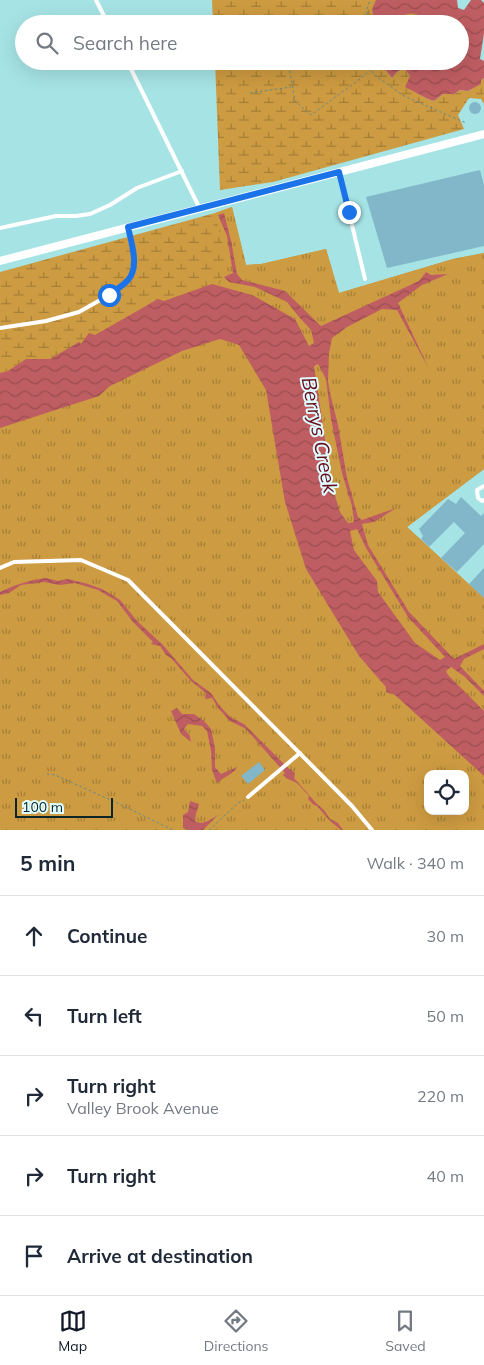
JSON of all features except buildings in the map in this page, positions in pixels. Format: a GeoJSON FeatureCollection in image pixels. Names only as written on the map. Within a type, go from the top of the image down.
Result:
{"type":"FeatureCollection","features":[{"type":"Feature","properties":{"kind":"street"},"geometry":{"type":"LineString","coordinates":[[0,261],[484,134]]}},
{"type":"Feature","properties":{"kind":"lane"},"geometry":{"type":"LineString","coordinates":[[96,0],[104,15]]}},
{"type":"Feature","properties":{"kind":"lane"},"geometry":{"type":"LineString","coordinates":[[132,70],[200,209]]}},
{"type":"Feature","properties":{"kind":"lane"},"geometry":{"type":"LineString","coordinates":[[0,228],[56,216],[90,214],[110,205],[137,188],[182,171]]}},
{"type":"Feature","properties":{"kind":"lane"},"geometry":{"type":"LineString","coordinates":[[339,172],[364,279]]}},
{"type":"Feature","properties":{"kind":"lane"},"geometry":{"type":"LineString","coordinates":[[0,328],[46,321],[79,312],[109,295],[128,280],[132,273],[134,256],[128,227]]}},
{"type":"Feature","properties":{"kind":"lane"},"geometry":{"type":"LineString","coordinates":[[484,486],[477,490],[478,498],[482,501],[484,500]]}},
{"type":"Feature","properties":{"kind":"lane"},"geometry":{"type":"LineString","coordinates":[[0,568],[14,562],[81,560],[128,580],[352,806],[372,830]]}},
{"type":"Feature","properties":{"kind":"lane"},"geometry":{"type":"LineString","coordinates":[[248,797],[300,753]]}},
{"type":"Feature","properties":{"kind":"path"},"geometry":{"type":"LineString","coordinates":[[367,15],[370,0]]}},
{"type":"Feature","properties":{"kind":"path"},"geometry":{"type":"LineString","coordinates":[[289,70],[294,101],[311,115],[371,70],[373,74],[404,96],[466,123]]}},
{"type":"Feature","properties":{"kind":"path"},"geometry":{"type":"LineString","coordinates":[[250,93],[291,87]]}},
{"type":"Feature","properties":{"kind":"path"},"geometry":{"type":"LineString","coordinates":[[46,774],[55,775],[80,786],[173,830]]}},
{"type":"Feature","properties":{"kind":"path"},"geometry":{"type":"LineString","coordinates":[[209,830],[238,803],[248,797]]}},
{"type":"Feature","properties":{"kind":"green space"},"geometry":{"type":"Polygon","coordinates":[[[212,0],[377,0],[372,9],[373,15],[213,15],[212,0]]]}},
{"type":"Feature","properties":{"kind":"green space"},"geometry":{"type":"Polygon","coordinates":[[[411,12],[417,15],[404,15],[411,12]]]}},
{"type":"Feature","properties":{"kind":"green space"},"geometry":{"type":"Polygon","coordinates":[[[215,70],[385,70],[392,78],[397,72],[406,70],[410,76],[406,87],[434,101],[443,94],[454,94],[460,90],[468,91],[480,84],[484,78],[484,104],[481,99],[469,98],[458,115],[464,129],[273,182],[220,190],[215,70]]]}},
{"type":"Feature","properties":{"kind":"green space"},"geometry":{"type":"Polygon","coordinates":[[[232,207],[246,265],[261,264],[326,249],[339,293],[453,259],[484,253],[484,469],[407,527],[484,598],[454,659],[321,326],[242,280],[227,236],[229,282],[50,360],[0,374],[0,272],[232,207]]]}},
{"type":"Feature","properties":{"kind":"green space"},"geometry":{"type":"Polygon","coordinates":[[[232,207],[246,265],[261,264],[326,249],[339,293],[453,259],[484,253],[484,469],[407,527],[484,598],[484,830],[0,830],[0,373],[8,371],[26,359],[50,359],[79,342],[81,344],[89,333],[95,335],[158,299],[164,301],[212,284],[217,286],[228,265],[215,213],[232,207]]]}},
{"type":"Feature","properties":{"kind":"water"},"geometry":{"type":"Polygon","coordinates":[[[376,0],[457,0],[458,8],[464,10],[471,0],[481,0],[484,3],[484,33],[480,59],[484,61],[484,78],[481,80],[481,84],[468,91],[460,90],[454,94],[443,94],[434,101],[405,87],[410,76],[406,70],[469,70],[469,15],[417,15],[410,13],[404,15],[373,15],[372,9],[376,0]]]}},
{"type":"Feature","properties":{"kind":"water"},"geometry":{"type":"Polygon","coordinates":[[[385,70],[400,70],[397,72],[392,78],[385,70]]]}},
{"type":"Feature","properties":{"kind":"water","name":"Berrys Creek"},"geometry":{"type":"Polygon","coordinates":[[[224,213],[237,274],[242,280],[285,291],[321,326],[419,281],[426,272],[431,275],[448,274],[422,285],[398,303],[429,369],[397,310],[382,309],[347,327],[332,338],[329,353],[328,381],[347,478],[358,517],[362,520],[396,508],[374,522],[362,524],[368,545],[409,612],[454,659],[484,644],[484,649],[464,659],[460,666],[484,691],[484,696],[465,677],[451,667],[446,671],[484,711],[484,776],[395,695],[386,692],[386,687],[359,656],[306,569],[285,502],[266,390],[239,345],[220,339],[182,351],[110,386],[99,396],[0,428],[0,373],[8,371],[26,359],[50,359],[79,342],[81,344],[89,333],[95,335],[158,299],[164,301],[212,284],[252,295],[295,319],[309,346],[314,343],[311,330],[287,302],[255,287],[229,282],[224,277],[233,273],[227,236],[218,215],[224,213]],[[318,364],[314,366],[332,486],[340,512],[348,523],[354,522],[352,506],[342,473],[331,419],[326,379],[318,364]],[[357,529],[350,531],[354,550],[377,581],[378,592],[415,643],[440,660],[445,657],[408,617],[366,548],[357,529]]]}},
{"type":"Feature","properties":{"kind":"water"},"geometry":{"type":"Polygon","coordinates":[[[46,578],[58,581],[68,579],[88,584],[102,589],[120,600],[138,622],[163,645],[193,680],[211,693],[230,717],[244,724],[295,773],[294,778],[330,819],[338,823],[343,830],[330,821],[308,799],[309,796],[297,783],[283,775],[285,773],[246,729],[230,721],[212,698],[205,699],[206,693],[191,681],[160,646],[151,644],[153,642],[133,622],[117,601],[98,590],[75,583],[60,585],[44,582],[21,585],[9,593],[0,595],[0,592],[16,585],[46,578]]]}},
{"type":"Feature","properties":{"kind":"water"},"geometry":{"type":"Polygon","coordinates":[[[177,708],[182,714],[194,714],[211,729],[215,748],[215,767],[221,774],[237,767],[233,772],[217,783],[212,770],[207,731],[202,726],[188,724],[184,729],[190,736],[191,742],[181,734],[171,711],[177,708]]]}},
{"type":"Feature","properties":{"kind":"water"},"geometry":{"type":"Polygon","coordinates":[[[190,801],[199,804],[195,821],[201,823],[218,815],[203,830],[183,828],[183,815],[188,812],[190,801]]]}},
{"type":"Feature","properties":{"kind":"route"},"geometry":{"type":"LineString","coordinates":[[109,295],[128,280],[132,273],[134,256],[128,227],[339,172],[349,212]]}}]}
